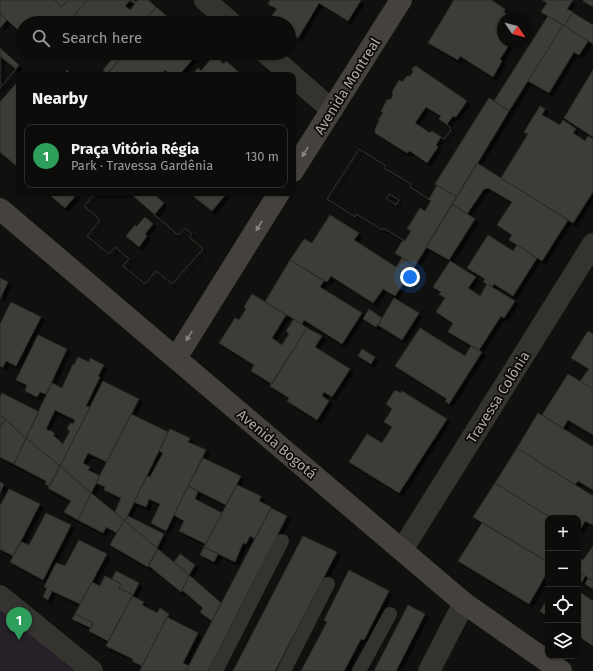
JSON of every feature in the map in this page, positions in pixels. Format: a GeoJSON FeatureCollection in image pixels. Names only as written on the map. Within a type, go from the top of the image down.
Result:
{"type":"FeatureCollection","features":[{"type":"Feature","properties":{"kind":"street"},"geometry":{"type":"LineString","coordinates":[[205,0],[224,16]]}},
{"type":"Feature","properties":{"kind":"street","name":"Avenida Montreal"},"geometry":{"type":"LineString","coordinates":[[296,166],[401,0]]}},
{"type":"Feature","properties":{"kind":"street"},"geometry":{"type":"LineString","coordinates":[[274,60],[287,72]]}},
{"type":"Feature","properties":{"kind":"street"},"geometry":{"type":"LineString","coordinates":[[296,79],[332,110]]}},
{"type":"Feature","properties":{"kind":"street"},"geometry":{"type":"LineString","coordinates":[[176,358],[277,196]]}},
{"type":"Feature","properties":{"kind":"street","name":"Avenida Bogotá"},"geometry":{"type":"LineString","coordinates":[[0,209],[464,603],[561,671]]}},
{"type":"Feature","properties":{"kind":"street","name":"Travessa Colônia"},"geometry":{"type":"LineString","coordinates":[[402,550],[593,244]]}},
{"type":"Feature","properties":{"kind":"street"},"geometry":{"type":"LineString","coordinates":[[0,596],[92,671]]}},
{"type":"Feature","properties":{"kind":"street"},"geometry":{"type":"LineString","coordinates":[[429,671],[464,603]]}},
{"type":"Feature","properties":{"kind":"lane"},"geometry":{"type":"LineString","coordinates":[[216,671],[282,541]]}},
{"type":"Feature","properties":{"kind":"lane"},"geometry":{"type":"LineString","coordinates":[[284,671],[328,584]]}},
{"type":"Feature","properties":{"kind":"lane"},"geometry":{"type":"LineString","coordinates":[[359,671],[390,614]]}},
{"type":"Feature","properties":{"kind":"shaded area"},"geometry":{"type":"Polygon","coordinates":[[[0,609],[74,671],[0,671],[0,609]]]}},
{"type":"Feature","properties":{"kind":"building"},"geometry":{"type":"Polygon","coordinates":[[[0,0],[54,0],[62,7],[68,0],[87,0],[74,16],[16,16],[16,28],[0,14],[0,0]]]}},
{"type":"Feature","properties":{"kind":"building"},"geometry":{"type":"Polygon","coordinates":[[[54,0],[68,0],[62,7],[54,0]]]}},
{"type":"Feature","properties":{"kind":"building"},"geometry":{"type":"Polygon","coordinates":[[[87,0],[130,0],[133,0],[136,2],[138,0],[148,0],[156,7],[148,16],[74,16],[87,0]],[[130,0],[125,6],[130,10],[135,4],[130,0]]]}},
{"type":"Feature","properties":{"kind":"building"},"geometry":{"type":"Polygon","coordinates":[[[270,0],[361,0],[348,21],[319,3],[298,38],[296,36],[296,16],[272,16],[277,9],[268,4],[270,0]]]}},
{"type":"Feature","properties":{"kind":"building"},"geometry":{"type":"Polygon","coordinates":[[[454,0],[491,0],[505,9],[504,12],[497,12],[497,48],[507,48],[500,59],[502,61],[493,77],[460,56],[458,60],[428,43],[454,0]]]}},
{"type":"Feature","properties":{"kind":"building"},"geometry":{"type":"Polygon","coordinates":[[[542,0],[573,0],[567,9],[573,12],[564,26],[541,12],[547,3],[542,0]]]}},
{"type":"Feature","properties":{"kind":"building"},"geometry":{"type":"Polygon","coordinates":[[[593,0],[593,7],[583,1],[593,0]]]}},
{"type":"Feature","properties":{"kind":"building"},"geometry":{"type":"Polygon","coordinates":[[[156,7],[167,16],[148,16],[156,7]]]}},
{"type":"Feature","properties":{"kind":"building"},"geometry":{"type":"Polygon","coordinates":[[[573,13],[593,25],[593,44],[564,26],[573,13]]]}},
{"type":"Feature","properties":{"kind":"building"},"geometry":{"type":"Polygon","coordinates":[[[0,14],[7,20],[0,28],[0,14]]]}},
{"type":"Feature","properties":{"kind":"building"},"geometry":{"type":"Polygon","coordinates":[[[548,16],[563,25],[509,111],[494,101],[528,48],[533,48],[533,40],[548,16]]]}},
{"type":"Feature","properties":{"kind":"building"},"geometry":{"type":"Polygon","coordinates":[[[563,25],[588,41],[579,55],[574,52],[549,93],[528,81],[563,25]]]}},
{"type":"Feature","properties":{"kind":"building"},"geometry":{"type":"Polygon","coordinates":[[[0,48],[19,65],[16,69],[0,56],[0,48]]]}},
{"type":"Feature","properties":{"kind":"building"},"geometry":{"type":"Polygon","coordinates":[[[0,56],[16,69],[0,88],[0,56]]]}},
{"type":"Feature","properties":{"kind":"building"},"geometry":{"type":"Polygon","coordinates":[[[0,56],[16,69],[0,88],[0,56]]]}},
{"type":"Feature","properties":{"kind":"building"},"geometry":{"type":"Polygon","coordinates":[[[111,60],[119,60],[109,72],[105,72],[103,70],[111,60]]]}},
{"type":"Feature","properties":{"kind":"building"},"geometry":{"type":"Polygon","coordinates":[[[119,60],[192,60],[182,72],[167,72],[165,70],[163,72],[109,72],[119,60]]]}},
{"type":"Feature","properties":{"kind":"building"},"geometry":{"type":"Polygon","coordinates":[[[210,60],[220,60],[224,64],[226,61],[239,72],[195,72],[198,68],[201,71],[210,60]]]}},
{"type":"Feature","properties":{"kind":"building"},"geometry":{"type":"Polygon","coordinates":[[[416,66],[467,101],[456,117],[453,116],[447,124],[451,130],[444,139],[441,137],[436,145],[438,147],[427,163],[410,151],[407,153],[375,133],[378,120],[383,113],[381,111],[387,100],[391,99],[393,95],[392,92],[399,80],[402,82],[407,76],[410,76],[413,72],[412,68],[416,66]]]}},
{"type":"Feature","properties":{"kind":"building"},"geometry":{"type":"Polygon","coordinates":[[[593,70],[593,137],[564,118],[593,70]]]}},
{"type":"Feature","properties":{"kind":"building"},"geometry":{"type":"Polygon","coordinates":[[[16,83],[16,165],[0,152],[0,102],[16,83]]]}},
{"type":"Feature","properties":{"kind":"building"},"geometry":{"type":"Polygon","coordinates":[[[489,98],[509,111],[457,197],[435,184],[489,98]]]}},
{"type":"Feature","properties":{"kind":"building"},"geometry":{"type":"Polygon","coordinates":[[[540,106],[545,109],[542,115],[560,125],[563,120],[576,129],[573,133],[585,141],[588,136],[593,139],[593,192],[573,223],[501,178],[528,134],[524,132],[540,106]]]}},
{"type":"Feature","properties":{"kind":"building"},"geometry":{"type":"Polygon","coordinates":[[[426,107],[441,116],[439,119],[450,127],[451,130],[444,139],[432,131],[430,133],[415,123],[426,107]]]}},
{"type":"Feature","properties":{"kind":"building"},"geometry":{"type":"Polygon","coordinates":[[[359,149],[386,166],[384,168],[411,184],[410,187],[429,199],[437,185],[457,197],[415,266],[395,253],[403,240],[383,228],[382,230],[356,214],[355,217],[327,199],[359,149]],[[389,194],[386,198],[396,205],[399,200],[389,194]]]}},
{"type":"Feature","properties":{"kind":"building"},"geometry":{"type":"Polygon","coordinates":[[[359,149],[386,166],[384,168],[411,184],[410,187],[431,201],[425,211],[420,208],[407,229],[411,231],[405,241],[383,228],[382,230],[356,214],[355,217],[327,199],[359,149]],[[389,194],[386,198],[396,205],[399,200],[389,194]]]}},
{"type":"Feature","properties":{"kind":"building"},"geometry":{"type":"Polygon","coordinates":[[[477,163],[568,220],[542,261],[509,240],[512,235],[497,225],[512,202],[488,188],[484,189],[467,214],[452,204],[477,163]]]}},
{"type":"Feature","properties":{"kind":"building"},"geometry":{"type":"Polygon","coordinates":[[[51,196],[75,196],[65,208],[51,196]]]}},
{"type":"Feature","properties":{"kind":"building"},"geometry":{"type":"Polygon","coordinates":[[[92,196],[133,196],[178,235],[185,228],[192,234],[189,237],[203,249],[172,284],[156,271],[145,284],[123,266],[129,259],[115,247],[109,254],[87,236],[100,220],[84,206],[92,196]]]}},
{"type":"Feature","properties":{"kind":"building"},"geometry":{"type":"Polygon","coordinates":[[[92,196],[156,196],[164,203],[154,215],[178,235],[185,228],[192,234],[189,237],[203,249],[172,284],[156,271],[145,284],[123,266],[129,259],[115,247],[109,254],[87,236],[100,220],[84,206],[92,196]]]}},
{"type":"Feature","properties":{"kind":"building"},"geometry":{"type":"Polygon","coordinates":[[[193,196],[224,196],[212,211],[193,196]]]}},
{"type":"Feature","properties":{"kind":"building"},"geometry":{"type":"Polygon","coordinates":[[[452,204],[475,219],[449,260],[426,247],[452,204]]]}},
{"type":"Feature","properties":{"kind":"building"},"geometry":{"type":"Polygon","coordinates":[[[330,215],[359,233],[354,240],[396,267],[402,258],[415,266],[395,296],[383,289],[373,303],[331,276],[327,282],[290,260],[304,239],[312,243],[330,215]]]}},
{"type":"Feature","properties":{"kind":"building"},"geometry":{"type":"Polygon","coordinates":[[[145,217],[153,224],[145,234],[147,236],[139,247],[126,236],[135,225],[136,227],[145,217]]]}},
{"type":"Feature","properties":{"kind":"building"},"geometry":{"type":"Polygon","coordinates":[[[488,235],[513,251],[517,245],[537,258],[513,296],[494,284],[492,287],[483,282],[485,279],[467,268],[488,235]]]}},
{"type":"Feature","properties":{"kind":"building"},"geometry":{"type":"Polygon","coordinates":[[[290,260],[324,281],[320,287],[362,313],[342,344],[304,320],[302,324],[265,302],[290,260]]]}},
{"type":"Feature","properties":{"kind":"building"},"geometry":{"type":"Polygon","coordinates":[[[450,261],[476,277],[468,288],[480,296],[487,284],[515,301],[504,318],[501,316],[479,350],[448,332],[453,323],[436,312],[445,298],[439,294],[441,292],[433,287],[450,261]]]}},
{"type":"Feature","properties":{"kind":"building"},"geometry":{"type":"Polygon","coordinates":[[[0,278],[8,282],[0,299],[0,278]]]}},
{"type":"Feature","properties":{"kind":"building"},"geometry":{"type":"Polygon","coordinates":[[[252,294],[286,315],[272,338],[282,345],[289,334],[286,331],[294,319],[307,328],[272,384],[251,371],[254,365],[219,343],[235,318],[239,320],[246,309],[244,307],[252,294]]]}},
{"type":"Feature","properties":{"kind":"building"},"geometry":{"type":"Polygon","coordinates":[[[394,298],[419,313],[402,340],[378,325],[394,298]]]}},
{"type":"Feature","properties":{"kind":"building"},"geometry":{"type":"Polygon","coordinates":[[[11,302],[41,317],[16,366],[6,361],[3,367],[0,366],[0,324],[11,302]]]}},
{"type":"Feature","properties":{"kind":"building"},"geometry":{"type":"Polygon","coordinates":[[[369,309],[382,318],[376,327],[363,319],[369,309]]]}},
{"type":"Feature","properties":{"kind":"building"},"geometry":{"type":"Polygon","coordinates":[[[307,328],[322,336],[315,347],[350,369],[332,397],[324,392],[322,396],[329,401],[317,420],[287,401],[289,398],[270,386],[307,328]]]}},
{"type":"Feature","properties":{"kind":"building"},"geometry":{"type":"Polygon","coordinates":[[[420,328],[465,356],[471,346],[482,352],[449,404],[445,401],[447,399],[395,366],[420,328]]]}},
{"type":"Feature","properties":{"kind":"building"},"geometry":{"type":"Polygon","coordinates":[[[588,331],[593,334],[593,389],[580,381],[589,369],[571,358],[588,331]]]}},
{"type":"Feature","properties":{"kind":"building"},"geometry":{"type":"Polygon","coordinates":[[[38,335],[67,349],[46,394],[40,392],[37,397],[25,391],[27,385],[16,380],[38,335]]]}},
{"type":"Feature","properties":{"kind":"building"},"geometry":{"type":"Polygon","coordinates":[[[362,349],[375,357],[371,364],[358,356],[362,349]]]}},
{"type":"Feature","properties":{"kind":"building"},"geometry":{"type":"Polygon","coordinates":[[[78,357],[89,362],[90,358],[104,365],[86,406],[90,407],[60,466],[26,438],[52,383],[62,388],[73,364],[74,365],[78,357]],[[55,410],[46,429],[55,434],[53,435],[63,444],[70,431],[67,429],[70,423],[73,424],[75,420],[55,410]]]}},
{"type":"Feature","properties":{"kind":"building"},"geometry":{"type":"Polygon","coordinates":[[[568,374],[593,389],[593,435],[568,420],[563,428],[542,415],[568,374]]]}},
{"type":"Feature","properties":{"kind":"building"},"geometry":{"type":"Polygon","coordinates":[[[103,381],[139,399],[107,462],[88,453],[83,463],[90,467],[88,470],[100,476],[91,493],[60,466],[103,381]]]}},
{"type":"Feature","properties":{"kind":"building"},"geometry":{"type":"Polygon","coordinates":[[[395,390],[401,393],[402,391],[447,419],[399,493],[349,462],[367,434],[382,443],[392,427],[384,422],[392,409],[386,404],[395,390]]]}},
{"type":"Feature","properties":{"kind":"building"},"geometry":{"type":"Polygon","coordinates":[[[2,393],[39,412],[26,438],[0,415],[0,397],[2,393]]]}},
{"type":"Feature","properties":{"kind":"building"},"geometry":{"type":"Polygon","coordinates":[[[538,413],[593,447],[593,490],[578,481],[575,485],[517,448],[538,413]]]}},
{"type":"Feature","properties":{"kind":"building"},"geometry":{"type":"Polygon","coordinates":[[[131,414],[168,432],[125,521],[115,512],[121,498],[104,490],[105,487],[96,483],[131,414]]]}},
{"type":"Feature","properties":{"kind":"building"},"geometry":{"type":"Polygon","coordinates":[[[0,415],[5,419],[0,427],[0,415]]]}},
{"type":"Feature","properties":{"kind":"building"},"geometry":{"type":"Polygon","coordinates":[[[5,419],[26,438],[14,464],[0,457],[0,427],[5,419]]]}},
{"type":"Feature","properties":{"kind":"building"},"geometry":{"type":"Polygon","coordinates":[[[170,429],[190,438],[188,442],[206,450],[166,531],[151,523],[160,504],[149,499],[146,507],[134,502],[147,476],[150,477],[163,453],[159,451],[170,429]]]}},
{"type":"Feature","properties":{"kind":"building"},"geometry":{"type":"Polygon","coordinates":[[[26,438],[60,466],[50,486],[45,484],[46,481],[14,464],[26,438]]]}},
{"type":"Feature","properties":{"kind":"building"},"geometry":{"type":"Polygon","coordinates":[[[517,448],[593,496],[593,525],[585,521],[581,528],[581,515],[546,515],[495,483],[517,448]]]}},
{"type":"Feature","properties":{"kind":"building"},"geometry":{"type":"Polygon","coordinates":[[[203,458],[241,476],[226,505],[188,486],[203,458]]]}},
{"type":"Feature","properties":{"kind":"building"},"geometry":{"type":"Polygon","coordinates":[[[60,466],[91,493],[78,520],[64,512],[71,501],[48,488],[60,466]]]}},
{"type":"Feature","properties":{"kind":"building"},"geometry":{"type":"Polygon","coordinates":[[[0,482],[4,484],[0,493],[0,482]]]}},
{"type":"Feature","properties":{"kind":"building"},"geometry":{"type":"Polygon","coordinates":[[[495,483],[546,515],[545,560],[473,517],[495,483]]]}},
{"type":"Feature","properties":{"kind":"building"},"geometry":{"type":"Polygon","coordinates":[[[237,485],[261,496],[259,501],[271,507],[255,539],[250,536],[246,544],[243,543],[235,562],[204,547],[237,485]]]}},
{"type":"Feature","properties":{"kind":"building"},"geometry":{"type":"Polygon","coordinates":[[[188,486],[198,491],[195,499],[222,513],[206,544],[179,531],[184,521],[174,515],[188,486]]]}},
{"type":"Feature","properties":{"kind":"building"},"geometry":{"type":"Polygon","coordinates":[[[9,489],[40,504],[13,556],[0,549],[0,506],[9,489]]]}},
{"type":"Feature","properties":{"kind":"building"},"geometry":{"type":"Polygon","coordinates":[[[91,493],[124,520],[117,533],[106,527],[103,533],[78,520],[91,493]]]}},
{"type":"Feature","properties":{"kind":"building"},"geometry":{"type":"Polygon","coordinates":[[[271,508],[287,516],[208,671],[186,671],[271,508]]]}},
{"type":"Feature","properties":{"kind":"building"},"geometry":{"type":"Polygon","coordinates":[[[46,513],[71,525],[43,580],[10,562],[21,542],[29,545],[46,513]]]}},
{"type":"Feature","properties":{"kind":"building"},"geometry":{"type":"Polygon","coordinates":[[[128,516],[164,534],[157,548],[125,521],[128,516]]]}},
{"type":"Feature","properties":{"kind":"building"},"geometry":{"type":"Polygon","coordinates":[[[124,520],[158,549],[148,567],[110,545],[124,520]]]}},
{"type":"Feature","properties":{"kind":"building"},"geometry":{"type":"Polygon","coordinates":[[[482,523],[545,560],[545,576],[529,604],[458,561],[482,523]]]}},
{"type":"Feature","properties":{"kind":"building"},"geometry":{"type":"Polygon","coordinates":[[[303,536],[337,552],[275,671],[233,671],[303,536]]]}},
{"type":"Feature","properties":{"kind":"building"},"geometry":{"type":"Polygon","coordinates":[[[79,540],[107,554],[80,604],[52,591],[48,600],[43,597],[47,588],[44,587],[56,563],[65,566],[79,540]]]}},
{"type":"Feature","properties":{"kind":"building"},"geometry":{"type":"Polygon","coordinates":[[[593,546],[593,581],[581,573],[581,560],[582,559],[583,560],[593,546]]]}},
{"type":"Feature","properties":{"kind":"building"},"geometry":{"type":"Polygon","coordinates":[[[204,547],[218,554],[214,562],[200,555],[204,547]]]}},
{"type":"Feature","properties":{"kind":"building"},"geometry":{"type":"Polygon","coordinates":[[[158,549],[189,575],[181,592],[148,565],[158,549]]]}},
{"type":"Feature","properties":{"kind":"building"},"geometry":{"type":"Polygon","coordinates":[[[180,554],[195,565],[189,575],[174,562],[180,554]]]}},
{"type":"Feature","properties":{"kind":"building"},"geometry":{"type":"Polygon","coordinates":[[[349,570],[389,591],[364,640],[361,639],[344,671],[301,671],[327,622],[324,620],[349,570]]]}},
{"type":"Feature","properties":{"kind":"building"},"geometry":{"type":"Polygon","coordinates":[[[116,571],[139,583],[133,595],[119,588],[121,584],[112,579],[116,571]]]}},
{"type":"Feature","properties":{"kind":"building"},"geometry":{"type":"Polygon","coordinates":[[[581,573],[585,576],[582,582],[581,581],[581,573]]]}},
{"type":"Feature","properties":{"kind":"building"},"geometry":{"type":"Polygon","coordinates":[[[189,575],[221,603],[212,621],[200,612],[203,608],[182,590],[189,575]]]}},
{"type":"Feature","properties":{"kind":"building"},"geometry":{"type":"Polygon","coordinates":[[[105,576],[121,584],[119,588],[133,595],[108,641],[89,631],[93,623],[75,614],[92,582],[100,586],[105,576]]]}},
{"type":"Feature","properties":{"kind":"building"},"geometry":{"type":"Polygon","coordinates":[[[588,578],[593,581],[593,589],[585,584],[588,578]]]}},
{"type":"Feature","properties":{"kind":"building"},"geometry":{"type":"Polygon","coordinates":[[[581,593],[593,601],[593,646],[581,638],[581,593]]]}},
{"type":"Feature","properties":{"kind":"building"},"geometry":{"type":"Polygon","coordinates":[[[132,596],[144,602],[142,605],[157,613],[160,608],[169,614],[142,666],[132,661],[133,659],[106,646],[132,596]]]}},
{"type":"Feature","properties":{"kind":"building"},"geometry":{"type":"Polygon","coordinates":[[[545,603],[545,615],[540,611],[545,603]]]}},
{"type":"Feature","properties":{"kind":"building"},"geometry":{"type":"Polygon","coordinates":[[[408,605],[425,614],[396,671],[374,671],[408,605]]]}},
{"type":"Feature","properties":{"kind":"building"},"geometry":{"type":"Polygon","coordinates":[[[75,614],[93,623],[91,628],[72,619],[75,614]]]}},
{"type":"Feature","properties":{"kind":"building"},"geometry":{"type":"Polygon","coordinates":[[[167,617],[198,633],[183,663],[189,666],[186,671],[141,671],[140,670],[167,617]]]}},
{"type":"Feature","properties":{"kind":"place","name":"Praça Vitória Régia"},"geometry":{"type":"Point","coordinates":[19,640]}}]}
